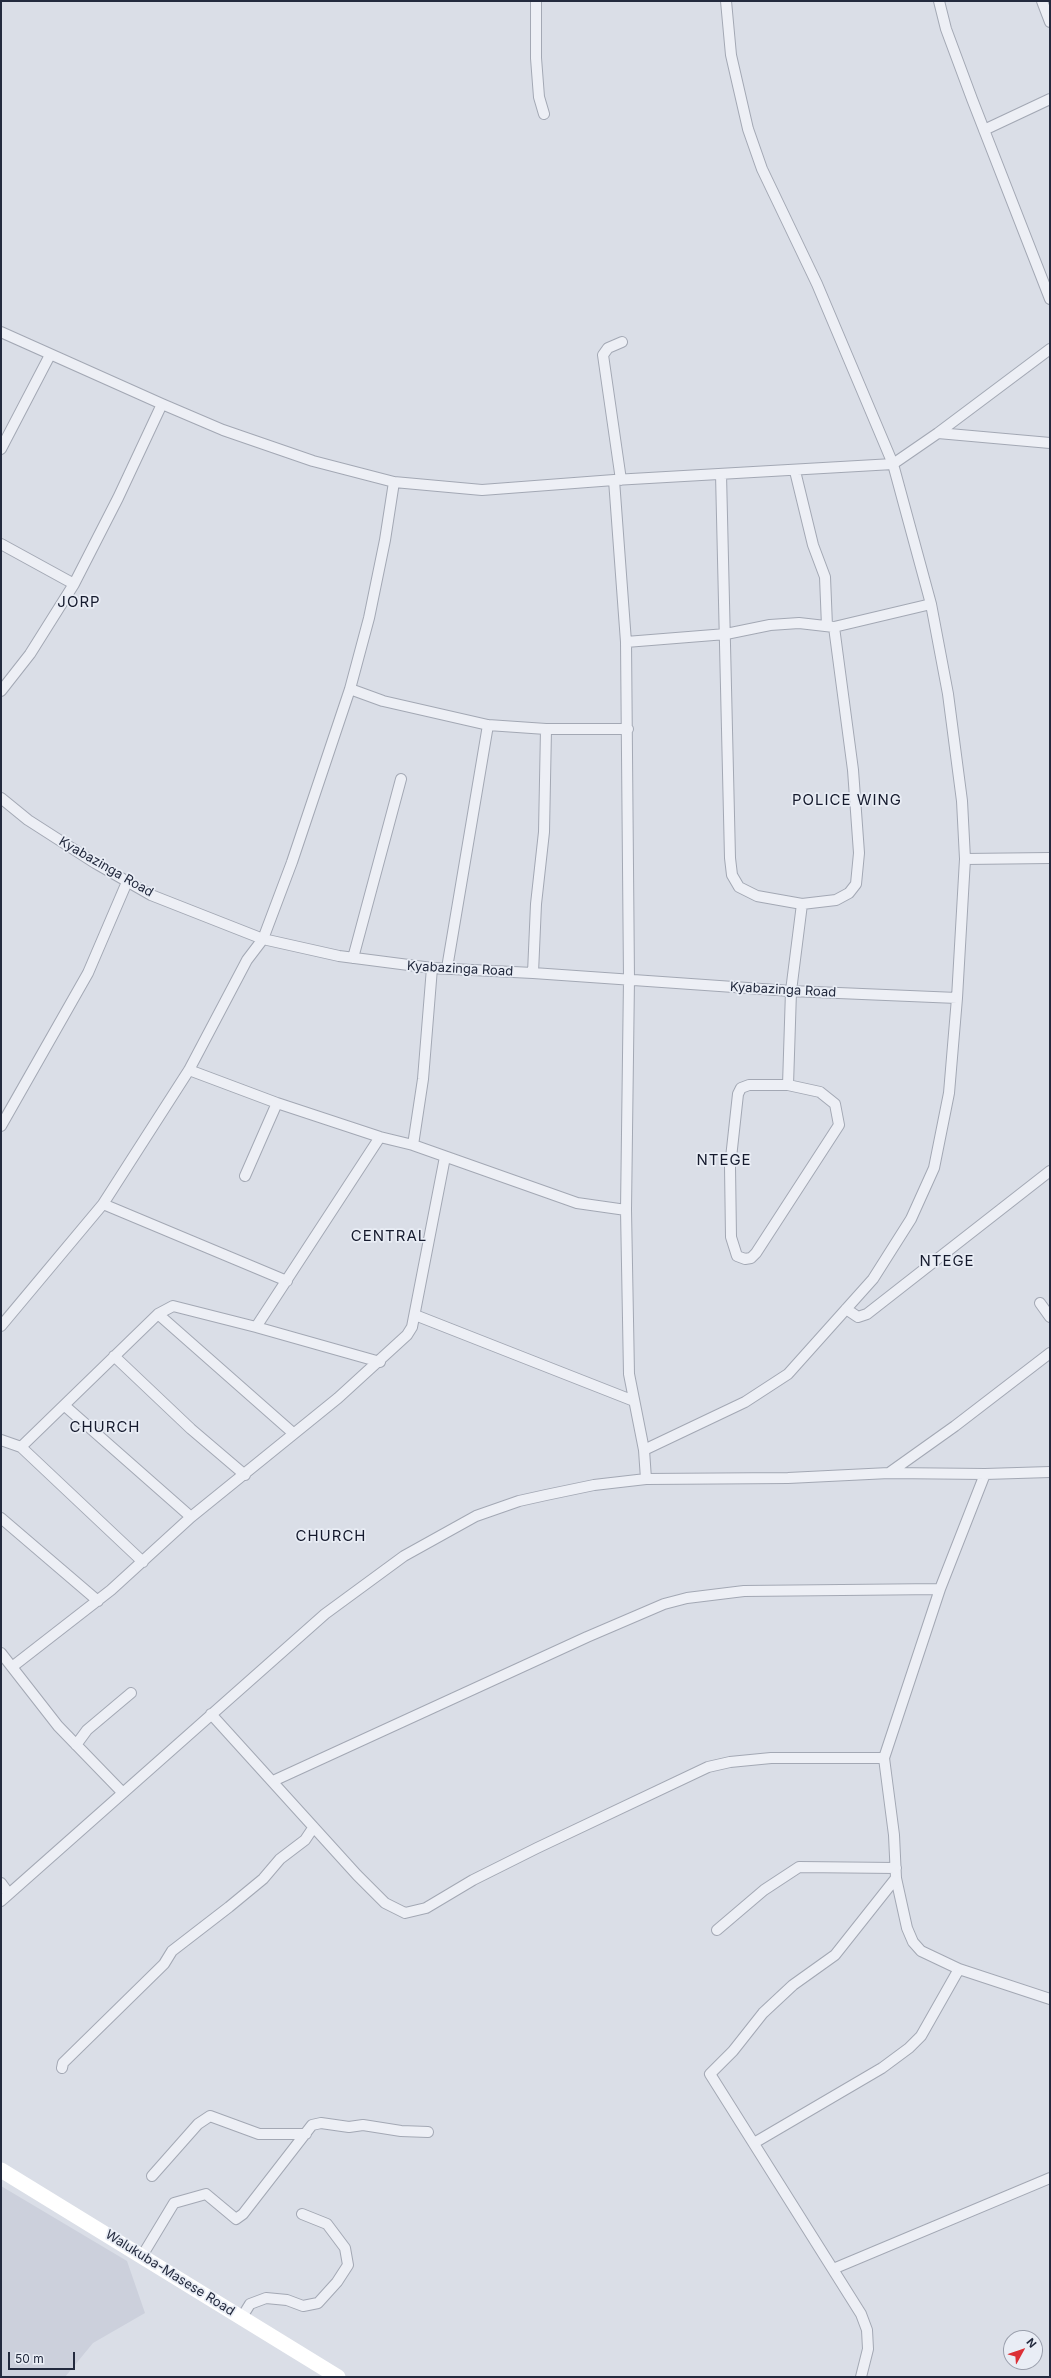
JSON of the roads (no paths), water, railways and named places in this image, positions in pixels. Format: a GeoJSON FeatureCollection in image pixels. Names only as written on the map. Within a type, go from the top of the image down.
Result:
{"type":"FeatureCollection","features":[{"type":"Feature","properties":{"kind":"street"},"geometry":{"type":"LineString","coordinates":[[536,1],[536,58],[539,97],[544,114]]}},
{"type":"Feature","properties":{"kind":"street"},"geometry":{"type":"LineString","coordinates":[[644,1450],[745,1402],[788,1374],[873,1279],[911,1219],[934,1168],[949,1093],[957,998],[965,859],[962,801],[956,745],[940,643],[893,464],[830,313],[762,169],[738,94],[731,55],[726,1]]}},
{"type":"Feature","properties":{"kind":"street"},"geometry":{"type":"LineString","coordinates":[[939,1],[946,29],[1050,299]]}},
{"type":"Feature","properties":{"kind":"street"},"geometry":{"type":"LineString","coordinates":[[1042,1],[1050,22]]}},
{"type":"Feature","properties":{"kind":"street"},"geometry":{"type":"LineString","coordinates":[[984,130],[1050,99]]}},
{"type":"Feature","properties":{"kind":"street"},"geometry":{"type":"LineString","coordinates":[[1,332],[50,355],[223,430],[313,461],[394,482],[482,490],[618,480],[795,471],[893,464],[938,433],[1050,349]]}},
{"type":"Feature","properties":{"kind":"street"},"geometry":{"type":"LineString","coordinates":[[622,342],[608,348],[603,355],[618,480],[626,642],[628,730],[629,980],[626,1210],[629,1374],[644,1450],[646,1479]]}},
{"type":"Feature","properties":{"kind":"street"},"geometry":{"type":"LineString","coordinates":[[1,450],[50,355]]}},
{"type":"Feature","properties":{"kind":"street"},"geometry":{"type":"LineString","coordinates":[[1,691],[30,654],[74,584],[118,498],[162,404]]}},
{"type":"Feature","properties":{"kind":"street"},"geometry":{"type":"LineString","coordinates":[[938,433],[1050,443]]}},
{"type":"Feature","properties":{"kind":"street"},"geometry":{"type":"LineString","coordinates":[[721,474],[726,634],[726,742],[730,858],[732,875],[740,887],[748,893],[802,904],[836,900],[849,893],[856,884],[858,871],[853,770],[831,627],[825,577],[813,545],[795,471]]}},
{"type":"Feature","properties":{"kind":"street"},"geometry":{"type":"LineString","coordinates":[[1,1326],[103,1204],[189,1070],[247,960],[263,939],[292,862],[350,690],[369,618],[384,548],[394,482]]}},
{"type":"Feature","properties":{"kind":"street"},"geometry":{"type":"LineString","coordinates":[[1,544],[74,584]]}},
{"type":"Feature","properties":{"kind":"street"},"geometry":{"type":"LineString","coordinates":[[626,642],[726,634],[770,625],[799,623],[831,627],[931,604]]}},
{"type":"Feature","properties":{"kind":"street"},"geometry":{"type":"LineString","coordinates":[[350,690],[383,701],[488,725],[546,729],[628,730]]}},
{"type":"Feature","properties":{"kind":"street"},"geometry":{"type":"LineString","coordinates":[[447,968],[488,725]]}},
{"type":"Feature","properties":{"kind":"street"},"geometry":{"type":"LineString","coordinates":[[533,973],[536,904],[544,832],[546,729]]}},
{"type":"Feature","properties":{"kind":"street"},"geometry":{"type":"LineString","coordinates":[[353,958],[401,779]]}},
{"type":"Feature","properties":{"kind":"street","name":"Kyabazinga Road"},"geometry":{"type":"LineString","coordinates":[[1,798],[28,820],[127,882],[151,895],[263,939],[353,958],[432,968],[533,973],[791,991],[957,998]]}},
{"type":"Feature","properties":{"kind":"street"},"geometry":{"type":"LineString","coordinates":[[965,859],[1050,858]]}},
{"type":"Feature","properties":{"kind":"street"},"geometry":{"type":"LineString","coordinates":[[1,1126],[88,973],[127,882]]}},
{"type":"Feature","properties":{"kind":"street"},"geometry":{"type":"LineString","coordinates":[[788,1085],[791,991],[802,904]]}},
{"type":"Feature","properties":{"kind":"street"},"geometry":{"type":"LineString","coordinates":[[413,1145],[423,1079],[432,968]]}},
{"type":"Feature","properties":{"kind":"street"},"geometry":{"type":"LineString","coordinates":[[189,1070],[277,1103],[380,1137],[413,1145],[445,1158],[577,1203],[626,1210]]}},
{"type":"Feature","properties":{"kind":"street"},"geometry":{"type":"LineString","coordinates":[[788,1085],[820,1092],[828,1097],[835,1104],[839,1125],[756,1253],[751,1258],[745,1259],[736,1256],[730,1237],[730,1167],[738,1094],[744,1086],[788,1085]]}},
{"type":"Feature","properties":{"kind":"street"},"geometry":{"type":"LineString","coordinates":[[245,1176],[277,1103]]}},
{"type":"Feature","properties":{"kind":"street"},"geometry":{"type":"LineString","coordinates":[[256,1327],[380,1137]]}},
{"type":"Feature","properties":{"kind":"street"},"geometry":{"type":"LineString","coordinates":[[12,1667],[98,1601],[143,1562],[191,1517],[245,1475],[293,1433],[380,1362],[407,1335],[412,1327],[415,1315],[445,1158]]}},
{"type":"Feature","properties":{"kind":"street"},"geometry":{"type":"LineString","coordinates":[[846,1310],[858,1317],[867,1314],[1050,1171]]}},
{"type":"Feature","properties":{"kind":"street"},"geometry":{"type":"LineString","coordinates":[[103,1204],[287,1281]]}},
{"type":"Feature","properties":{"kind":"street"},"geometry":{"type":"LineString","coordinates":[[1040,1303],[1050,1317]]}},
{"type":"Feature","properties":{"kind":"street"},"geometry":{"type":"LineString","coordinates":[[21,1447],[65,1406],[158,1314],[173,1306],[256,1327],[380,1362]]}},
{"type":"Feature","properties":{"kind":"street"},"geometry":{"type":"LineString","coordinates":[[158,1314],[293,1433]]}},
{"type":"Feature","properties":{"kind":"street"},"geometry":{"type":"LineString","coordinates":[[415,1315],[634,1401]]}},
{"type":"Feature","properties":{"kind":"street"},"geometry":{"type":"LineString","coordinates":[[889,1473],[955,1426],[1050,1353]]}},
{"type":"Feature","properties":{"kind":"street"},"geometry":{"type":"LineString","coordinates":[[114,1356],[191,1429],[245,1475]]}},
{"type":"Feature","properties":{"kind":"street"},"geometry":{"type":"LineString","coordinates":[[65,1406],[191,1517]]}},
{"type":"Feature","properties":{"kind":"street"},"geometry":{"type":"LineString","coordinates":[[1,1440],[21,1447],[143,1562]]}},
{"type":"Feature","properties":{"kind":"street"},"geometry":{"type":"LineString","coordinates":[[1,1901],[122,1792],[325,1614],[392,1564],[431,1539],[476,1516],[519,1501],[594,1485],[646,1479],[788,1478],[889,1473],[985,1474],[1050,1472]]}},
{"type":"Feature","properties":{"kind":"street"},"geometry":{"type":"LineString","coordinates":[[985,1474],[940,1590],[884,1758],[896,1873],[907,1928],[913,1942],[921,1951],[960,1969],[1050,1999]]}},
{"type":"Feature","properties":{"kind":"street"},"geometry":{"type":"LineString","coordinates":[[1,1518],[98,1601]]}},
{"type":"Feature","properties":{"kind":"street"},"geometry":{"type":"LineString","coordinates":[[273,1781],[587,1637],[664,1604],[687,1598],[744,1592],[940,1590]]}},
{"type":"Feature","properties":{"kind":"street"},"geometry":{"type":"LineString","coordinates":[[1,1653],[58,1726],[122,1792]]}},
{"type":"Feature","properties":{"kind":"street"},"geometry":{"type":"LineString","coordinates":[[76,1745],[87,1730],[131,1693]]}},
{"type":"Feature","properties":{"kind":"street"},"geometry":{"type":"LineString","coordinates":[[211,1714],[273,1781],[313,1828],[385,1903],[405,1913],[416,1912],[537,1848],[708,1767],[730,1762],[771,1758],[884,1758]]}},
{"type":"Feature","properties":{"kind":"street"},"geometry":{"type":"LineString","coordinates":[[62,2068],[63,2063],[164,1964],[172,1950],[263,1879],[280,1859],[306,1840],[313,1828]]}},
{"type":"Feature","properties":{"kind":"street"},"geometry":{"type":"LineString","coordinates":[[717,1930],[764,1890],[800,1867],[896,1873]]}},
{"type":"Feature","properties":{"kind":"street"},"geometry":{"type":"LineString","coordinates":[[861,2377],[868,2349],[867,2330],[861,2314],[710,2074],[733,2051],[763,2013],[793,1985],[836,1955],[896,1873]]}},
{"type":"Feature","properties":{"kind":"street"},"geometry":{"type":"LineString","coordinates":[[1,1883],[9,1894]]}},
{"type":"Feature","properties":{"kind":"street"},"geometry":{"type":"LineString","coordinates":[[754,2143],[882,2068],[909,2048],[921,2036],[960,1969]]}},
{"type":"Feature","properties":{"kind":"street"},"geometry":{"type":"LineString","coordinates":[[152,2176],[198,2124],[210,2116],[259,2134],[306,2134]]}},
{"type":"Feature","properties":{"kind":"street"},"geometry":{"type":"LineString","coordinates":[[142,2256],[174,2204],[206,2194],[236,2219],[243,2214],[312,2126],[322,2123],[349,2126],[364,2125],[401,2131],[428,2132]]}},
{"type":"Feature","properties":{"kind":"street","name":"Walukuba-Masese Road"},"geometry":{"type":"LineString","coordinates":[[1,2170],[338,2377]]}},
{"type":"Feature","properties":{"kind":"street"},"geometry":{"type":"LineString","coordinates":[[833,2269],[1050,2178]]}},
{"type":"Feature","properties":{"kind":"street"},"geometry":{"type":"LineString","coordinates":[[242,2317],[250,2304],[266,2298],[287,2300],[303,2306],[318,2302],[337,2282],[348,2265],[345,2248],[327,2224],[302,2214]]}},
{"type":"Feature","properties":{"kind":"district","name":"JORP"},"geometry":{"type":"Point","coordinates":[79,602]}},
{"type":"Feature","properties":{"kind":"district","name":"POLICE WING"},"geometry":{"type":"Point","coordinates":[847,800]}},
{"type":"Feature","properties":{"kind":"district","name":"NTEGE"},"geometry":{"type":"Point","coordinates":[724,1160]}},
{"type":"Feature","properties":{"kind":"district","name":"CENTRAL"},"geometry":{"type":"Point","coordinates":[389,1236]}},
{"type":"Feature","properties":{"kind":"district","name":"NTEGE"},"geometry":{"type":"Point","coordinates":[947,1261]}},
{"type":"Feature","properties":{"kind":"district","name":"CHURCH"},"geometry":{"type":"Point","coordinates":[105,1427]}},
{"type":"Feature","properties":{"kind":"district","name":"CHURCH"},"geometry":{"type":"Point","coordinates":[331,1536]}}]}
